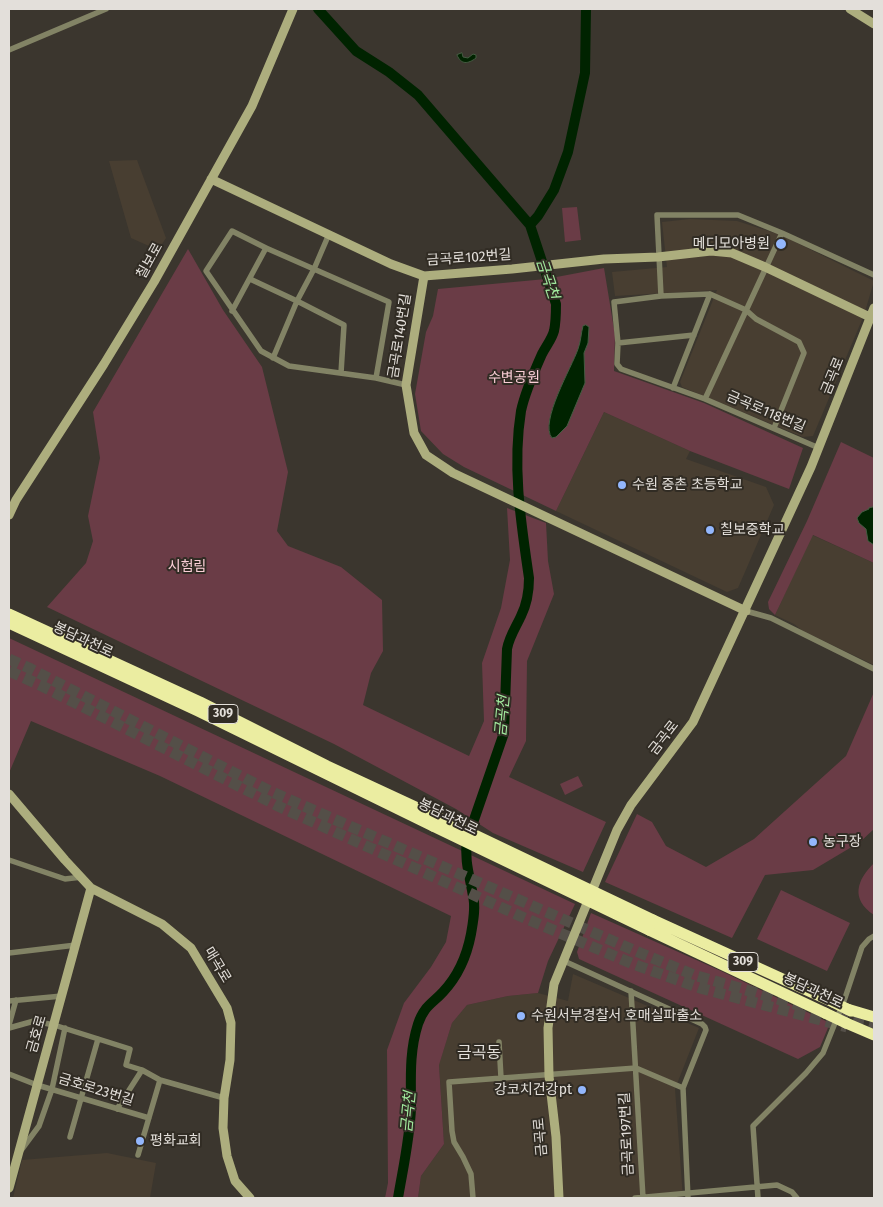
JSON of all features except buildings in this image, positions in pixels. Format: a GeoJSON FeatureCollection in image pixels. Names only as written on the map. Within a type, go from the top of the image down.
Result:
{"type":"FeatureCollection","features":[{"type":"Feature","properties":{"kind":"highway","name":"봉담과천로"},"geometry":{"type":"LineString","coordinates":[[9,614],[200,702],[435,822]]}},
{"type":"Feature","properties":{"kind":"highway","name":"봉담과천로"},"geometry":{"type":"LineString","coordinates":[[9,623],[198,710],[651,925],[874,1036]]}},
{"type":"Feature","properties":{"kind":"highway","name":"봉담과천로"},"geometry":{"type":"LineString","coordinates":[[651,925],[874,1021]]}},
{"type":"Feature","properties":{"kind":"highway"},"geometry":{"type":"LineString","coordinates":[[849,1010],[874,1017]]}},
{"type":"Feature","properties":{"kind":"street"},"geometry":{"type":"LineString","coordinates":[[9,49],[100,9]]}},
{"type":"Feature","properties":{"kind":"street"},"geometry":{"type":"LineString","coordinates":[[9,49],[106,9]]}},
{"type":"Feature","properties":{"kind":"street","name":"칠보로"},"geometry":{"type":"LineString","coordinates":[[9,516],[16,500],[104,364],[149,290],[211,180],[252,106],[293,9]]}},
{"type":"Feature","properties":{"kind":"street"},"geometry":{"type":"LineString","coordinates":[[850,9],[874,24]]}},
{"type":"Feature","properties":{"kind":"street","name":"금곡로102번길"},"geometry":{"type":"LineString","coordinates":[[211,180],[391,264],[424,276],[711,251],[732,253],[766,267],[873,319]]}},
{"type":"Feature","properties":{"kind":"street"},"geometry":{"type":"LineString","coordinates":[[774,428],[804,353],[799,342],[756,319],[746,310],[710,294],[661,296],[657,215],[738,215],[874,275]]}},
{"type":"Feature","properties":{"kind":"street"},"geometry":{"type":"LineString","coordinates":[[376,378],[389,302],[232,231],[206,271],[260,351],[290,366],[406,384]]}},
{"type":"Feature","properties":{"kind":"street"},"geometry":{"type":"LineString","coordinates":[[746,310],[782,233]]}},
{"type":"Feature","properties":{"kind":"street"},"geometry":{"type":"LineString","coordinates":[[273,358],[328,234]]}},
{"type":"Feature","properties":{"kind":"street"},"geometry":{"type":"LineString","coordinates":[[232,310],[266,248]]}},
{"type":"Feature","properties":{"kind":"street","name":"금곡로140번길"},"geometry":{"type":"LineString","coordinates":[[424,276],[406,384],[414,433],[426,454],[453,472],[620,553],[746,611]]}},
{"type":"Feature","properties":{"kind":"street"},"geometry":{"type":"LineString","coordinates":[[250,279],[344,325],[341,373]]}},
{"type":"Feature","properties":{"kind":"street"},"geometry":{"type":"LineString","coordinates":[[673,388],[710,294]]}},
{"type":"Feature","properties":{"kind":"street","name":"금곡로118번길"},"geometry":{"type":"LineString","coordinates":[[661,296],[614,302],[618,343],[617,364],[621,368],[705,399],[819,448]]}},
{"type":"Feature","properties":{"kind":"street","name":"금곡로"},"geometry":{"type":"LineString","coordinates":[[560,1198],[549,1076],[548,1028],[554,984],[617,830],[631,805],[693,722],[746,611],[819,448],[873,319],[874,308]]}},
{"type":"Feature","properties":{"kind":"street","name":"금곡로118번길"},"geometry":{"type":"LineString","coordinates":[[705,399],[746,310]]}},
{"type":"Feature","properties":{"kind":"street"},"geometry":{"type":"LineString","coordinates":[[618,343],[694,335]]}},
{"type":"Feature","properties":{"kind":"street"},"geometry":{"type":"LineString","coordinates":[[746,611],[771,618],[874,669]]}},
{"type":"Feature","properties":{"kind":"street","name":"매곡로"},"geometry":{"type":"LineString","coordinates":[[9,794],[64,860],[91,888],[162,924],[191,948],[227,1008],[230,1023],[230,1060],[224,1098],[223,1128],[227,1156],[235,1181],[250,1198]]}},
{"type":"Feature","properties":{"kind":"street"},"geometry":{"type":"LineString","coordinates":[[9,860],[65,879],[82,877]]}},
{"type":"Feature","properties":{"kind":"street","name":"금호로"},"geometry":{"type":"LineString","coordinates":[[9,1188],[91,888]]}},
{"type":"Feature","properties":{"kind":"street"},"geometry":{"type":"LineString","coordinates":[[758,1198],[753,1126],[806,1073],[823,1053],[862,947],[874,936]]}},
{"type":"Feature","properties":{"kind":"street"},"geometry":{"type":"LineString","coordinates":[[9,953],[76,944]]}},
{"type":"Feature","properties":{"kind":"street"},"geometry":{"type":"LineString","coordinates":[[564,961],[705,1027],[706,1030],[683,1088],[688,1196]]}},
{"type":"Feature","properties":{"kind":"street","name":"금곡로197번길"},"geometry":{"type":"LineString","coordinates":[[631,991],[643,1198]]}},
{"type":"Feature","properties":{"kind":"street"},"geometry":{"type":"LineString","coordinates":[[9,1001],[62,996]]}},
{"type":"Feature","properties":{"kind":"street"},"geometry":{"type":"LineString","coordinates":[[16,1000],[9,1027],[34,1021],[65,1028],[130,1049],[126,1065],[142,1070],[160,1080],[224,1098]]}},
{"type":"Feature","properties":{"kind":"street"},"geometry":{"type":"LineString","coordinates":[[17,1155],[39,1126],[52,1089],[65,1028]]}},
{"type":"Feature","properties":{"kind":"street"},"geometry":{"type":"LineString","coordinates":[[70,1137],[98,1039]]}},
{"type":"Feature","properties":{"kind":"street"},"geometry":{"type":"LineString","coordinates":[[499,1042],[501,1078]]}},
{"type":"Feature","properties":{"kind":"street"},"geometry":{"type":"LineString","coordinates":[[473,1198],[470,1174],[454,1142],[449,1082],[636,1068],[683,1088]]}},
{"type":"Feature","properties":{"kind":"street"},"geometry":{"type":"LineString","coordinates":[[117,1109],[142,1070]]}},
{"type":"Feature","properties":{"kind":"street","name":"금호로23번길"},"geometry":{"type":"LineString","coordinates":[[9,1074],[37,1085],[149,1118]]}},
{"type":"Feature","properties":{"kind":"street"},"geometry":{"type":"LineString","coordinates":[[138,1155],[160,1080]]}},
{"type":"Feature","properties":{"kind":"street"},"geometry":{"type":"LineString","coordinates":[[635,1198],[688,1196],[777,1185],[792,1192],[797,1198]]}},
{"type":"Feature","properties":{"kind":"shaded area"},"geometry":{"type":"Polygon","coordinates":[[[462,53],[463,57],[468,58],[473,54],[476,55],[476,58],[463,62],[457,55],[462,53]]]}},
{"type":"Feature","properties":{"kind":"shaded area"},"geometry":{"type":"Polygon","coordinates":[[[137,160],[166,238],[158,250],[131,238],[109,161],[137,160]]]}},
{"type":"Feature","properties":{"kind":"shaded area"},"geometry":{"type":"Polygon","coordinates":[[[690,219],[737,221],[781,235],[874,281],[864,315],[813,436],[803,437],[682,387],[680,382],[717,290],[615,296],[612,272],[667,267],[662,222],[690,219]]]}},
{"type":"Feature","properties":{"kind":"shaded area"},"geometry":{"type":"Polygon","coordinates":[[[583,326],[589,327],[588,343],[584,353],[585,383],[567,426],[556,437],[552,438],[549,430],[553,408],[578,349],[583,326]]]}},
{"type":"Feature","properties":{"kind":"shaded area"},"geometry":{"type":"Polygon","coordinates":[[[604,412],[690,451],[686,459],[766,487],[774,505],[738,588],[727,592],[556,511],[604,412]]]}},
{"type":"Feature","properties":{"kind":"shaded area"},"geometry":{"type":"Polygon","coordinates":[[[874,507],[874,545],[868,541],[866,529],[859,523],[857,518],[862,512],[874,507]]]}},
{"type":"Feature","properties":{"kind":"shaded area"},"geometry":{"type":"Polygon","coordinates":[[[812,535],[874,563],[874,665],[803,631],[794,624],[775,615],[812,535]]]}},
{"type":"Feature","properties":{"kind":"shaded area"},"geometry":{"type":"Polygon","coordinates":[[[573,974],[699,1028],[675,1089],[683,1198],[418,1198],[421,1176],[444,1144],[439,1064],[452,1023],[467,1005],[508,996],[538,993],[568,1001],[573,974]]]}},
{"type":"Feature","properties":{"kind":"shaded area"},"geometry":{"type":"Polygon","coordinates":[[[107,1153],[156,1163],[150,1198],[13,1198],[22,1160],[107,1153]]]}},
{"type":"Feature","properties":{"kind":"green space"},"geometry":{"type":"Polygon","coordinates":[[[577,207],[581,240],[565,242],[562,208],[577,207]]]}},
{"type":"Feature","properties":{"kind":"green space","name":"시험림"},"geometry":{"type":"Polygon","coordinates":[[[188,249],[223,310],[262,367],[288,472],[277,531],[288,546],[341,567],[382,600],[383,651],[371,673],[363,705],[469,756],[484,721],[482,663],[501,608],[510,560],[507,508],[546,523],[548,561],[554,594],[527,661],[526,741],[509,777],[606,822],[583,872],[493,833],[456,809],[334,744],[47,607],[86,563],[93,541],[88,516],[100,458],[93,412],[188,249]]]}},
{"type":"Feature","properties":{"kind":"green space","name":"수변공원"},"geometry":{"type":"Polygon","coordinates":[[[604,268],[615,335],[614,371],[704,403],[803,448],[789,489],[690,451],[604,412],[556,511],[464,467],[443,454],[421,431],[415,394],[426,332],[433,316],[438,289],[546,279],[604,268]]]}},
{"type":"Feature","properties":{"kind":"green space"},"geometry":{"type":"Polygon","coordinates":[[[841,442],[874,458],[874,563],[813,535],[775,615],[769,609],[768,602],[807,521],[841,442]]]}},
{"type":"Feature","properties":{"kind":"green space"},"geometry":{"type":"Polygon","coordinates":[[[9,638],[575,904],[548,961],[538,993],[508,996],[467,1005],[452,1023],[439,1065],[444,1144],[421,1176],[418,1198],[385,1198],[388,1183],[387,1050],[404,1003],[431,967],[446,942],[451,916],[160,776],[31,721],[9,773],[9,638]]]}},
{"type":"Feature","properties":{"kind":"green space"},"geometry":{"type":"Polygon","coordinates":[[[874,692],[874,829],[860,842],[813,870],[765,875],[732,938],[605,882],[637,814],[652,822],[666,846],[706,867],[754,839],[846,756],[874,692]]]}},
{"type":"Feature","properties":{"kind":"green space"},"geometry":{"type":"Polygon","coordinates":[[[578,776],[583,786],[565,795],[560,784],[578,776]]]}},
{"type":"Feature","properties":{"kind":"green space"},"geometry":{"type":"Polygon","coordinates":[[[874,863],[874,915],[861,903],[859,889],[863,876],[874,863]]]}},
{"type":"Feature","properties":{"kind":"green space"},"geometry":{"type":"Polygon","coordinates":[[[781,890],[850,923],[827,971],[757,939],[781,890]]]}},
{"type":"Feature","properties":{"kind":"green space"},"geometry":{"type":"Polygon","coordinates":[[[591,913],[721,971],[830,1023],[820,1047],[798,1059],[579,959],[577,952],[591,913]]]}},
{"type":"Feature","properties":{"kind":"waterway","name":"금곡천"},"geometry":{"type":"LineString","coordinates":[[318,9],[356,51],[389,72],[418,95],[530,225],[556,304],[555,328],[542,354],[525,397],[518,432],[517,474],[529,588],[525,607],[507,649],[504,733],[467,840],[467,861],[474,901],[471,934],[467,950],[457,972],[443,992],[426,1009],[420,1018],[415,1034],[412,1055],[409,1130],[398,1198]]}},
{"type":"Feature","properties":{"kind":"waterway","name":"금곡천"},"geometry":{"type":"LineString","coordinates":[[530,225],[538,216],[554,190],[568,152],[585,73],[586,9]]}},
{"type":"Feature","properties":{"kind":"tunnel"},"geometry":{"type":"LineString","coordinates":[[9,659],[272,792],[694,975],[805,1007]]}},
{"type":"Feature","properties":{"kind":"tunnel"},"geometry":{"type":"LineString","coordinates":[[9,671],[278,806],[520,916],[633,964],[700,988],[847,1027]]}},
{"type":"Feature","properties":{"kind":"tunnel"},"geometry":{"type":"LineString","coordinates":[[837,1016],[874,1026]]}},
{"type":"Feature","properties":{"kind":"place","name":"메디모아병원"},"geometry":{"type":"Point","coordinates":[781,244]}},
{"type":"Feature","properties":{"kind":"place","name":"수원 중촌 초등학교"},"geometry":{"type":"Point","coordinates":[622,485]}},
{"type":"Feature","properties":{"kind":"place","name":"칠보중학교"},"geometry":{"type":"Point","coordinates":[710,530]}},
{"type":"Feature","properties":{"kind":"place","name":"농구장"},"geometry":{"type":"Point","coordinates":[813,842]}},
{"type":"Feature","properties":{"kind":"place","name":"수원서부경찰서 호매실파출소"},"geometry":{"type":"Point","coordinates":[521,1016]}},
{"type":"Feature","properties":{"kind":"place","name":"강코치건강pt"},"geometry":{"type":"Point","coordinates":[582,1090]}},
{"type":"Feature","properties":{"kind":"place","name":"평화교회"},"geometry":{"type":"Point","coordinates":[140,1141]}},
{"type":"Feature","properties":{"kind":"district","name":"금곡동"},"geometry":{"type":"Point","coordinates":[479,1054]}}]}
